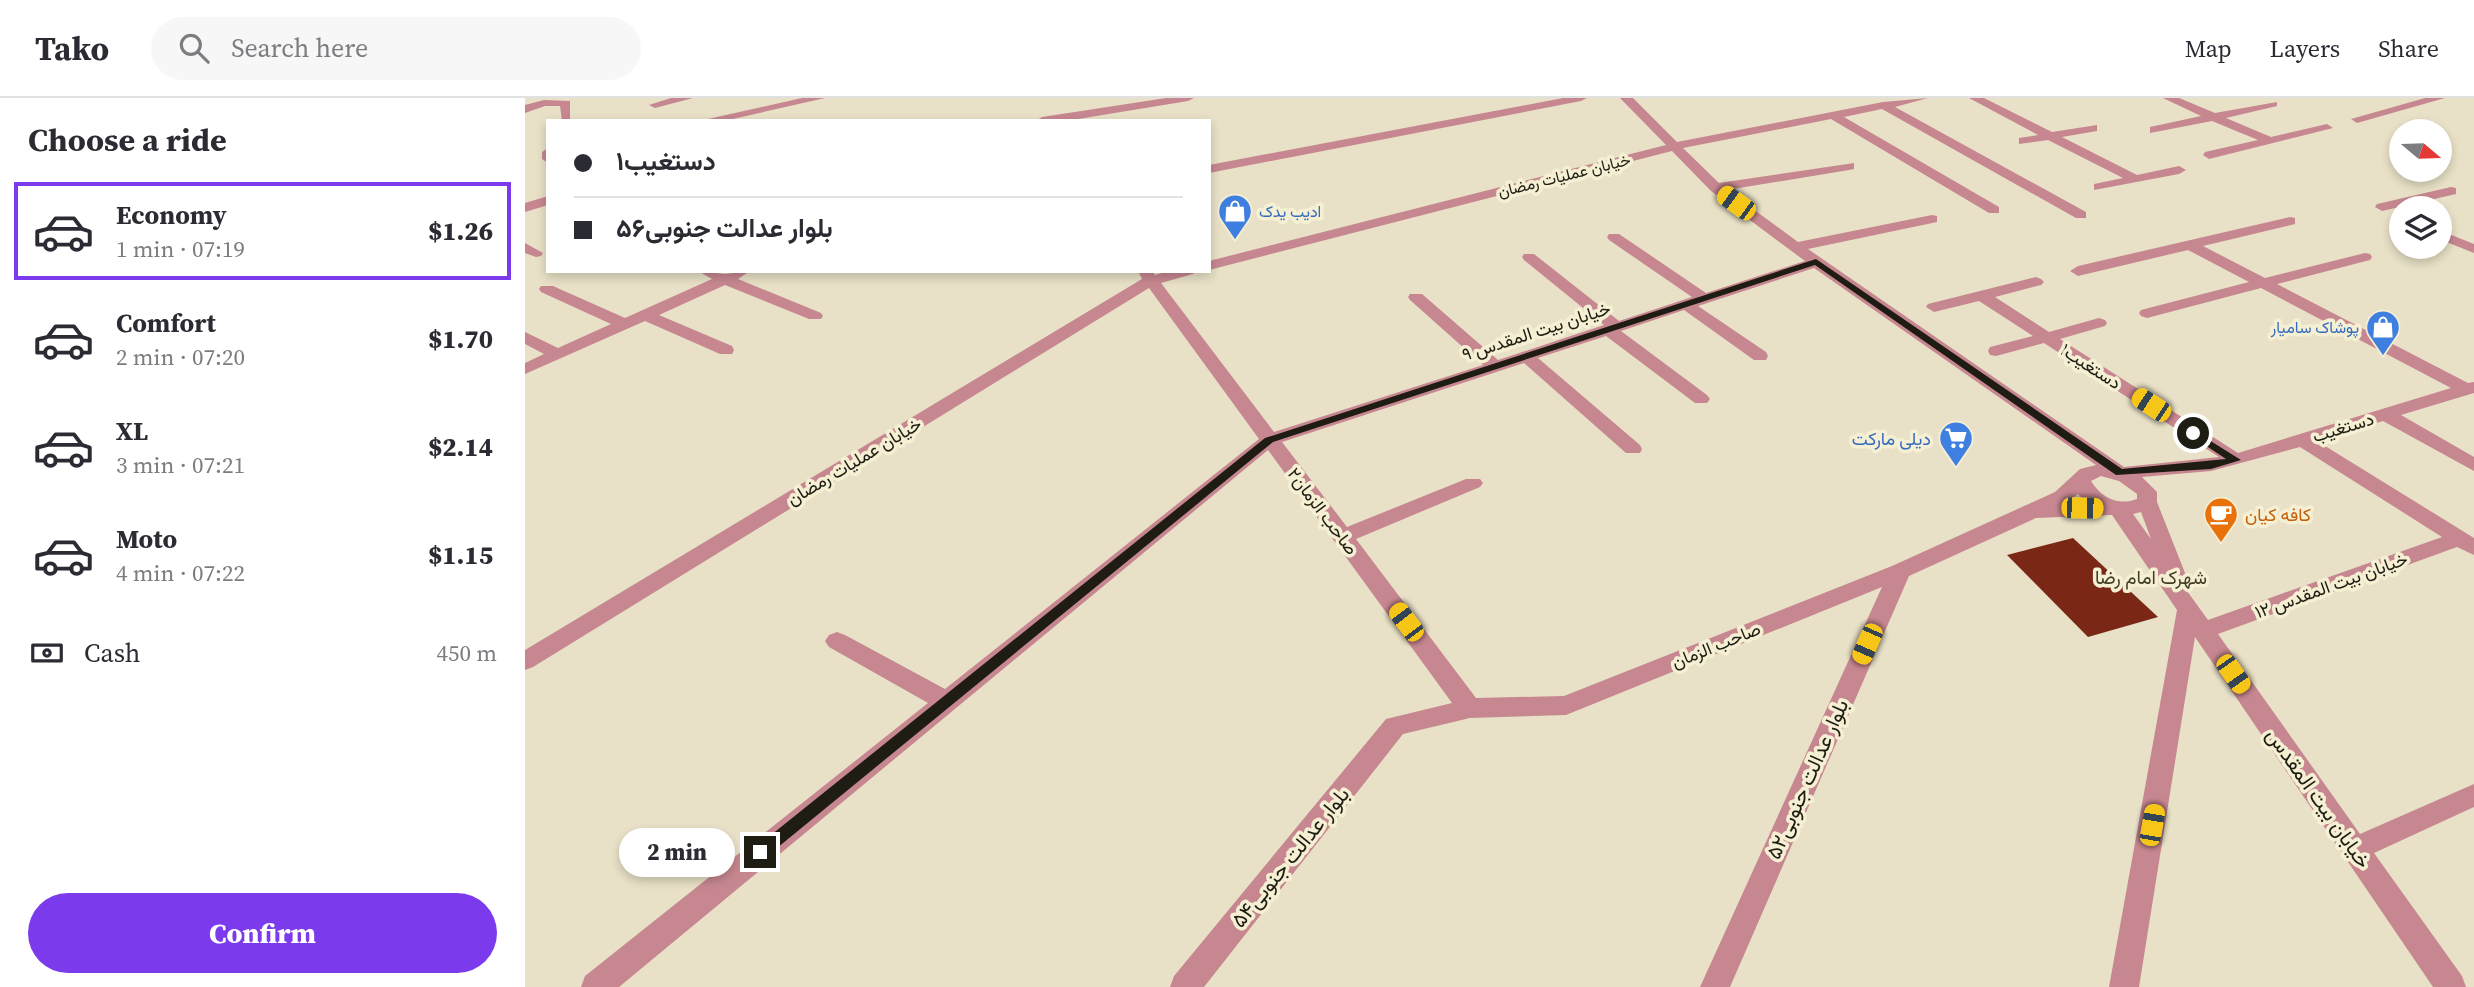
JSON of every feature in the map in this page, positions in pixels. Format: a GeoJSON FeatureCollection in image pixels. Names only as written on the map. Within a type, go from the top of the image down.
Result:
{"type":"FeatureCollection","features":[{"type":"Feature","properties":{"kind":"street"},"geometry":{"type":"LineString","coordinates":[[660,119],[653,101],[687,98]]}},
{"type":"Feature","properties":{"kind":"street"},"geometry":{"type":"LineString","coordinates":[[715,119],[819,98]]}},
{"type":"Feature","properties":{"kind":"street"},"geometry":{"type":"LineString","coordinates":[[1051,119],[1094,110],[1188,98]]}},
{"type":"Feature","properties":{"kind":"street"},"geometry":{"type":"LineString","coordinates":[[1211,169],[1581,98]]}},
{"type":"Feature","properties":{"kind":"street"},"geometry":{"type":"LineString","coordinates":[[1626,98],[1716,188],[1816,262],[2120,473],[2137,481],[2147,497]]}},
{"type":"Feature","properties":{"kind":"street","name":"خیابان عملیات رمضان"},"geometry":{"type":"LineString","coordinates":[[1211,265],[1675,146],[1922,98]]}},
{"type":"Feature","properties":{"kind":"street"},"geometry":{"type":"LineString","coordinates":[[1975,98],[2135,179]]}},
{"type":"Feature","properties":{"kind":"street"},"geometry":{"type":"LineString","coordinates":[[2169,98],[2270,141]]}},
{"type":"Feature","properties":{"kind":"street"},"geometry":{"type":"LineString","coordinates":[[2357,118],[2439,98]]}},
{"type":"Feature","properties":{"kind":"street"},"geometry":{"type":"LineString","coordinates":[[525,109],[544,103],[566,103],[566,118]]}},
{"type":"Feature","properties":{"kind":"street"},"geometry":{"type":"LineString","coordinates":[[2154,130],[2273,104]]}},
{"type":"Feature","properties":{"kind":"street"},"geometry":{"type":"LineString","coordinates":[[1883,105],[2081,215]]}},
{"type":"Feature","properties":{"kind":"street"},"geometry":{"type":"LineString","coordinates":[[1832,115],[1994,210]]}},
{"type":"Feature","properties":{"kind":"street"},"geometry":{"type":"LineString","coordinates":[[2023,141],[2093,128]]}},
{"type":"Feature","properties":{"kind":"street"},"geometry":{"type":"LineString","coordinates":[[2209,155],[2327,128]]}},
{"type":"Feature","properties":{"kind":"street"},"geometry":{"type":"LineString","coordinates":[[1716,188],[1849,166]]}},
{"type":"Feature","properties":{"kind":"street"},"geometry":{"type":"LineString","coordinates":[[2099,187],[2179,170]]}},
{"type":"Feature","properties":{"kind":"street"},"geometry":{"type":"LineString","coordinates":[[2429,196],[2451,191]]}},
{"type":"Feature","properties":{"kind":"street"},"geometry":{"type":"LineString","coordinates":[[525,208],[546,201]]}},
{"type":"Feature","properties":{"kind":"street"},"geometry":{"type":"LineString","coordinates":[[1796,247],[1932,219]]}},
{"type":"Feature","properties":{"kind":"street"},"geometry":{"type":"LineString","coordinates":[[2078,271],[2290,221]]}},
{"type":"Feature","properties":{"kind":"street"},"geometry":{"type":"LineString","coordinates":[[1614,237],[1703,298]]}},
{"type":"Feature","properties":{"kind":"street"},"geometry":{"type":"LineString","coordinates":[[2452,240],[2474,249]]}},
{"type":"Feature","properties":{"kind":"street"},"geometry":{"type":"LineString","coordinates":[[2190,245],[2470,388]]}},
{"type":"Feature","properties":{"kind":"street"},"geometry":{"type":"LineString","coordinates":[[1529,257],[1701,399]]}},
{"type":"Feature","properties":{"kind":"street"},"geometry":{"type":"LineString","coordinates":[[2147,313],[2365,257]]}},
{"type":"Feature","properties":{"kind":"street","name":"خیابان بیت المقدس ۹"},"geometry":{"type":"LineString","coordinates":[[1269,440],[1816,262]]}},
{"type":"Feature","properties":{"kind":"street"},"geometry":{"type":"LineString","coordinates":[[710,273],[815,316]]}},
{"type":"Feature","properties":{"kind":"street"},"geometry":{"type":"LineString","coordinates":[[525,369],[738,273]]}},
{"type":"Feature","properties":{"kind":"street","name":"خیابان عملیات رمضان"},"geometry":{"type":"LineString","coordinates":[[525,661],[1148,276],[1172,273]]}},
{"type":"Feature","properties":{"kind":"street","name":"۲صاحب الزمان"},"geometry":{"type":"LineString","coordinates":[[1148,276],[1470,708]]}},
{"type":"Feature","properties":{"kind":"street"},"geometry":{"type":"LineString","coordinates":[[1934,307],[2036,282]]}},
{"type":"Feature","properties":{"kind":"street"},"geometry":{"type":"LineString","coordinates":[[547,289],[624,324]]}},
{"type":"Feature","properties":{"kind":"street","name":"دستغیب۱"},"geometry":{"type":"LineString","coordinates":[[1981,295],[2235,460]]}},
{"type":"Feature","properties":{"kind":"street"},"geometry":{"type":"LineString","coordinates":[[1416,297],[1495,366]]}},
{"type":"Feature","properties":{"kind":"street"},"geometry":{"type":"LineString","coordinates":[[1685,304],[1760,356]]}},
{"type":"Feature","properties":{"kind":"street"},"geometry":{"type":"LineString","coordinates":[[645,315],[726,350]]}},
{"type":"Feature","properties":{"kind":"street"},"geometry":{"type":"LineString","coordinates":[[1996,351],[2099,323]]}},
{"type":"Feature","properties":{"kind":"street"},"geometry":{"type":"LineString","coordinates":[[525,337],[557,354]]}},
{"type":"Feature","properties":{"kind":"street"},"geometry":{"type":"LineString","coordinates":[[1526,356],[1633,449]]}},
{"type":"Feature","properties":{"kind":"street","name":"دستغیب"},"geometry":{"type":"LineString","coordinates":[[2211,466],[2470,388]]}},
{"type":"Feature","properties":{"kind":"street"},"geometry":{"type":"LineString","coordinates":[[2385,414],[2474,465]]}},
{"type":"Feature","properties":{"kind":"street"},"geometry":{"type":"LineString","coordinates":[[2071,439],[2084,477],[2085,492],[2099,502],[2118,508]]}},
{"type":"Feature","properties":{"kind":"street"},"geometry":{"type":"LineString","coordinates":[[596,987],[1269,440]]}},
{"type":"Feature","properties":{"kind":"street"},"geometry":{"type":"LineString","coordinates":[[2302,440],[2466,543]]}},
{"type":"Feature","properties":{"kind":"street"},"geometry":{"type":"LineString","coordinates":[[2026,516],[2062,497],[2084,477],[2101,470],[2120,473],[2211,466]]}},
{"type":"Feature","properties":{"kind":"street"},"geometry":{"type":"LineString","coordinates":[[2026,516],[2082,508],[2136,509],[2147,497],[2211,466]]}},
{"type":"Feature","properties":{"kind":"street"},"geometry":{"type":"LineString","coordinates":[[1342,537],[1473,483]]}},
{"type":"Feature","properties":{"kind":"street","name":"خیابان بیت المقدس"},"geometry":{"type":"LineString","coordinates":[[2147,497],[2195,620]]}},
{"type":"Feature","properties":{"kind":"street","name":"خیابان بیت المقدس"},"geometry":{"type":"LineString","coordinates":[[2118,508],[2451,987]]}},
{"type":"Feature","properties":{"kind":"street","name":"صاحب الزمان"},"geometry":{"type":"LineString","coordinates":[[1395,726],[1470,708],[1566,705],[2026,516]]}},
{"type":"Feature","properties":{"kind":"street","name":"خیابان بیت المقدس ۱۲"},"geometry":{"type":"LineString","coordinates":[[2195,620],[2466,543]]}},
{"type":"Feature","properties":{"kind":"street","name":"بلوار عدالت جنوبی۵۲"},"geometry":{"type":"LineString","coordinates":[[1715,987],[1900,570]]}},
{"type":"Feature","properties":{"kind":"street"},"geometry":{"type":"LineString","coordinates":[[2124,987],[2195,620]]}},
{"type":"Feature","properties":{"kind":"street"},"geometry":{"type":"LineString","coordinates":[[837,641],[945,701]]}},
{"type":"Feature","properties":{"kind":"street","name":"بلوار عدالت جنوبی۵۴"},"geometry":{"type":"LineString","coordinates":[[1185,987],[1395,726]]}},
{"type":"Feature","properties":{"kind":"street"},"geometry":{"type":"LineString","coordinates":[[2355,849],[2474,794]]}},
{"type":"Feature","properties":{"kind":"building"},"geometry":{"type":"Polygon","coordinates":[[[2073,538],[2158,617],[2088,637],[2007,555],[2073,538]]]}},
{"type":"Feature","properties":{"kind":"place","name":"ادیب یدک"},"geometry":{"type":"Point","coordinates":[1235,241]}},
{"type":"Feature","properties":{"kind":"place","name":"پوشاک سامیار"},"geometry":{"type":"Point","coordinates":[2383,357]}},
{"type":"Feature","properties":{"kind":"place","name":"دیلی مارکت"},"geometry":{"type":"Point","coordinates":[1956,468]}},
{"type":"Feature","properties":{"kind":"place","name":"کافه کیان"},"geometry":{"type":"Point","coordinates":[2221,544]}},
{"type":"Feature","properties":{"kind":"district","name":"شهرک امام رضا"},"geometry":{"type":"Point","coordinates":[2151,577]}},
{"type":"Feature","properties":{"kind":"route"},"geometry":{"type":"LineString","coordinates":[[760,852],[1269,440],[1816,262],[2120,473],[2211,466],[2235,460],[2193,433]]}}]}
